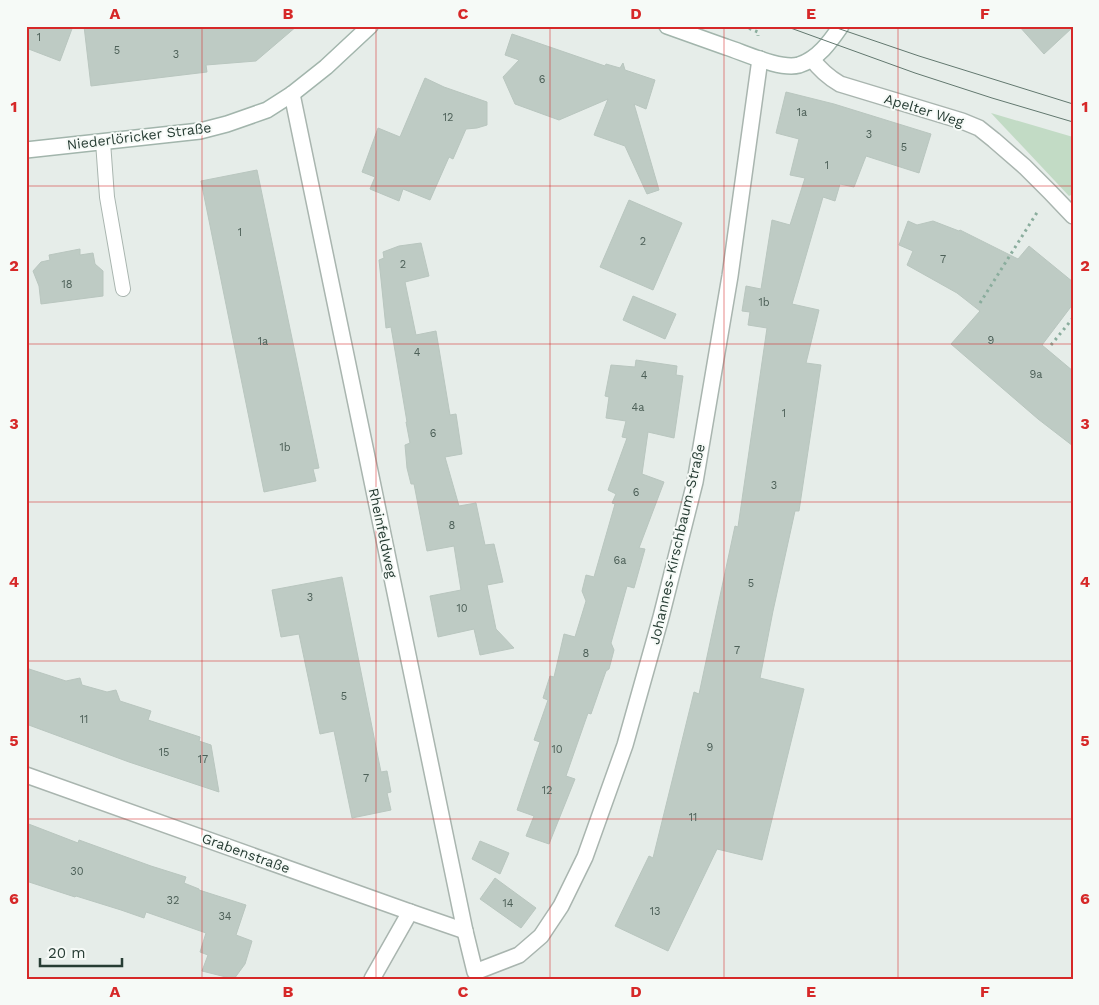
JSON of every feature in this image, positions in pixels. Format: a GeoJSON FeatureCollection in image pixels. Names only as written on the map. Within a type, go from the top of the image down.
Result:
{"type":"FeatureCollection","features":[{"type":"Feature","properties":{"kind":"street","name":"Niederlöricker Straße"},"geometry":{"type":"LineString","coordinates":[[26,150],[200,131],[267,110],[292,94],[326,67],[370,26]]}},
{"type":"Feature","properties":{"kind":"street"},"geometry":{"type":"LineString","coordinates":[[667,26],[760,59],[789,66],[800,65],[812,59],[830,42],[841,26]]}},
{"type":"Feature","properties":{"kind":"street","name":"Johannes-Kirschbaum-Straße"},"geometry":{"type":"LineString","coordinates":[[475,972],[519,955],[540,936],[561,906],[585,857],[625,745],[662,617],[695,482],[730,276],[760,59]]}},
{"type":"Feature","properties":{"kind":"street","name":"Apelter Weg"},"geometry":{"type":"LineString","coordinates":[[812,59],[820,69],[840,84],[962,121],[979,128],[1050,192],[1073,216]]}},
{"type":"Feature","properties":{"kind":"street","name":"Rheinfeldweg"},"geometry":{"type":"LineString","coordinates":[[292,94],[475,972]]}},
{"type":"Feature","properties":{"kind":"street","name":"Grabenstraße"},"geometry":{"type":"LineString","coordinates":[[26,775],[465,931]]}},
{"type":"Feature","properties":{"kind":"street"},"geometry":{"type":"LineString","coordinates":[[372,979],[410,912]]}},
{"type":"Feature","properties":{"kind":"lane"},"geometry":{"type":"LineString","coordinates":[[103,142],[108,197],[123,289]]}},
{"type":"Feature","properties":{"kind":"path"},"geometry":{"type":"LineString","coordinates":[[980,303],[1050,192]]}},
{"type":"Feature","properties":{"kind":"path"},"geometry":{"type":"LineString","coordinates":[[1051,345],[1073,318]]}},
{"type":"Feature","properties":{"kind":"green space"},"geometry":{"type":"Polygon","coordinates":[[[991,113],[1073,137],[1073,194],[1069,196],[991,113]]]}},
{"type":"Feature","properties":{"kind":"building"},"geometry":{"type":"Polygon","coordinates":[[[26,26],[73,26],[60,61],[26,48],[26,26]]]}},
{"type":"Feature","properties":{"kind":"building"},"geometry":{"type":"Polygon","coordinates":[[[84,26],[297,26],[256,61],[206,65],[207,72],[91,86],[84,26]]]}},
{"type":"Feature","properties":{"kind":"building"},"geometry":{"type":"Polygon","coordinates":[[[1019,26],[1073,26],[1073,27],[1044,54],[1019,26]]]}},
{"type":"Feature","properties":{"kind":"building"},"geometry":{"type":"Polygon","coordinates":[[[512,34],[605,66],[606,64],[620,68],[623,63],[625,70],[655,80],[646,109],[634,104],[659,190],[647,194],[625,146],[594,135],[608,99],[559,120],[515,104],[503,77],[519,60],[505,55],[512,34]]]}},
{"type":"Feature","properties":{"kind":"building"},"geometry":{"type":"Polygon","coordinates":[[[425,78],[444,87],[487,102],[487,125],[466,129],[453,159],[449,157],[430,200],[403,189],[399,201],[370,189],[375,177],[362,172],[378,128],[400,137],[425,78]]]}},
{"type":"Feature","properties":{"kind":"building"},"geometry":{"type":"Polygon","coordinates":[[[786,92],[834,104],[931,134],[919,173],[866,156],[854,187],[840,184],[835,201],[823,197],[792,304],[819,310],[806,363],[821,365],[799,511],[795,511],[760,678],[804,689],[762,860],[717,849],[668,951],[615,926],[649,856],[653,858],[694,692],[699,694],[735,526],[738,527],[767,328],[748,325],[750,312],[742,311],[746,286],[761,289],[772,220],[790,225],[805,178],[790,175],[799,139],[776,133],[786,92]]]}},
{"type":"Feature","properties":{"kind":"building"},"geometry":{"type":"Polygon","coordinates":[[[257,170],[319,468],[313,469],[316,481],[264,492],[201,181],[257,170]]]}},
{"type":"Feature","properties":{"kind":"building"},"geometry":{"type":"Polygon","coordinates":[[[629,200],[682,223],[653,290],[600,267],[629,200]]]}},
{"type":"Feature","properties":{"kind":"building"},"geometry":{"type":"Polygon","coordinates":[[[908,221],[917,225],[933,221],[960,230],[1018,259],[1029,246],[1073,282],[1073,304],[1042,345],[1073,371],[1073,446],[1038,419],[951,344],[980,311],[957,293],[907,265],[913,251],[899,245],[908,221]]]}},
{"type":"Feature","properties":{"kind":"building"},"geometry":{"type":"Polygon","coordinates":[[[421,243],[429,276],[405,282],[416,335],[436,331],[450,415],[456,414],[462,454],[445,457],[459,506],[476,503],[485,545],[494,544],[503,582],[487,585],[496,629],[514,648],[480,655],[474,629],[438,637],[430,596],[461,590],[454,546],[427,551],[414,484],[411,484],[407,468],[405,445],[410,443],[391,327],[386,328],[379,260],[384,258],[383,252],[399,246],[421,243]]]}},
{"type":"Feature","properties":{"kind":"building"},"geometry":{"type":"Polygon","coordinates":[[[80,249],[80,255],[93,253],[95,264],[103,271],[103,296],[41,304],[39,286],[33,271],[41,262],[50,260],[49,255],[80,249]]]}},
{"type":"Feature","properties":{"kind":"building"},"geometry":{"type":"Polygon","coordinates":[[[633,296],[676,314],[665,339],[623,320],[633,296]]]}},
{"type":"Feature","properties":{"kind":"building"},"geometry":{"type":"Polygon","coordinates":[[[636,360],[677,366],[676,375],[683,376],[674,438],[648,432],[642,474],[664,482],[639,548],[645,549],[634,588],[627,586],[611,643],[614,650],[609,669],[606,671],[591,714],[588,713],[566,776],[575,779],[549,844],[526,836],[534,816],[517,810],[540,742],[534,740],[548,700],[543,698],[550,676],[554,677],[564,634],[575,637],[586,601],[582,591],[586,575],[594,577],[615,504],[612,503],[616,494],[608,490],[627,438],[622,437],[626,421],[606,418],[609,397],[605,396],[611,365],[635,367],[636,360]]]}},
{"type":"Feature","properties":{"kind":"building"},"geometry":{"type":"Polygon","coordinates":[[[342,577],[381,772],[387,771],[391,792],[387,793],[391,810],[352,818],[334,731],[320,734],[299,634],[281,637],[272,590],[342,577]]]}},
{"type":"Feature","properties":{"kind":"building"},"geometry":{"type":"Polygon","coordinates":[[[26,668],[66,681],[80,678],[82,685],[107,692],[116,690],[120,701],[151,711],[148,720],[200,737],[199,741],[211,745],[219,792],[129,762],[26,724],[26,668]]]}},
{"type":"Feature","properties":{"kind":"building"},"geometry":{"type":"Polygon","coordinates":[[[26,823],[78,843],[79,840],[186,877],[184,883],[199,890],[246,905],[236,935],[252,941],[245,964],[234,979],[202,971],[208,955],[200,952],[206,933],[146,912],[144,918],[26,881],[26,823]]]}},
{"type":"Feature","properties":{"kind":"building"},"geometry":{"type":"Polygon","coordinates":[[[480,841],[509,853],[500,874],[472,859],[480,841]]]}},
{"type":"Feature","properties":{"kind":"building"},"geometry":{"type":"Polygon","coordinates":[[[495,878],[536,908],[521,928],[480,899],[495,878]]]}},
{"type":"Feature","properties":{"kind":"tram line"},"geometry":{"type":"LineString","coordinates":[[785,26],[915,73],[1073,122]]}},
{"type":"Feature","properties":{"kind":"tram line"},"geometry":{"type":"LineString","coordinates":[[831,26],[919,56],[1073,104]]}}]}
